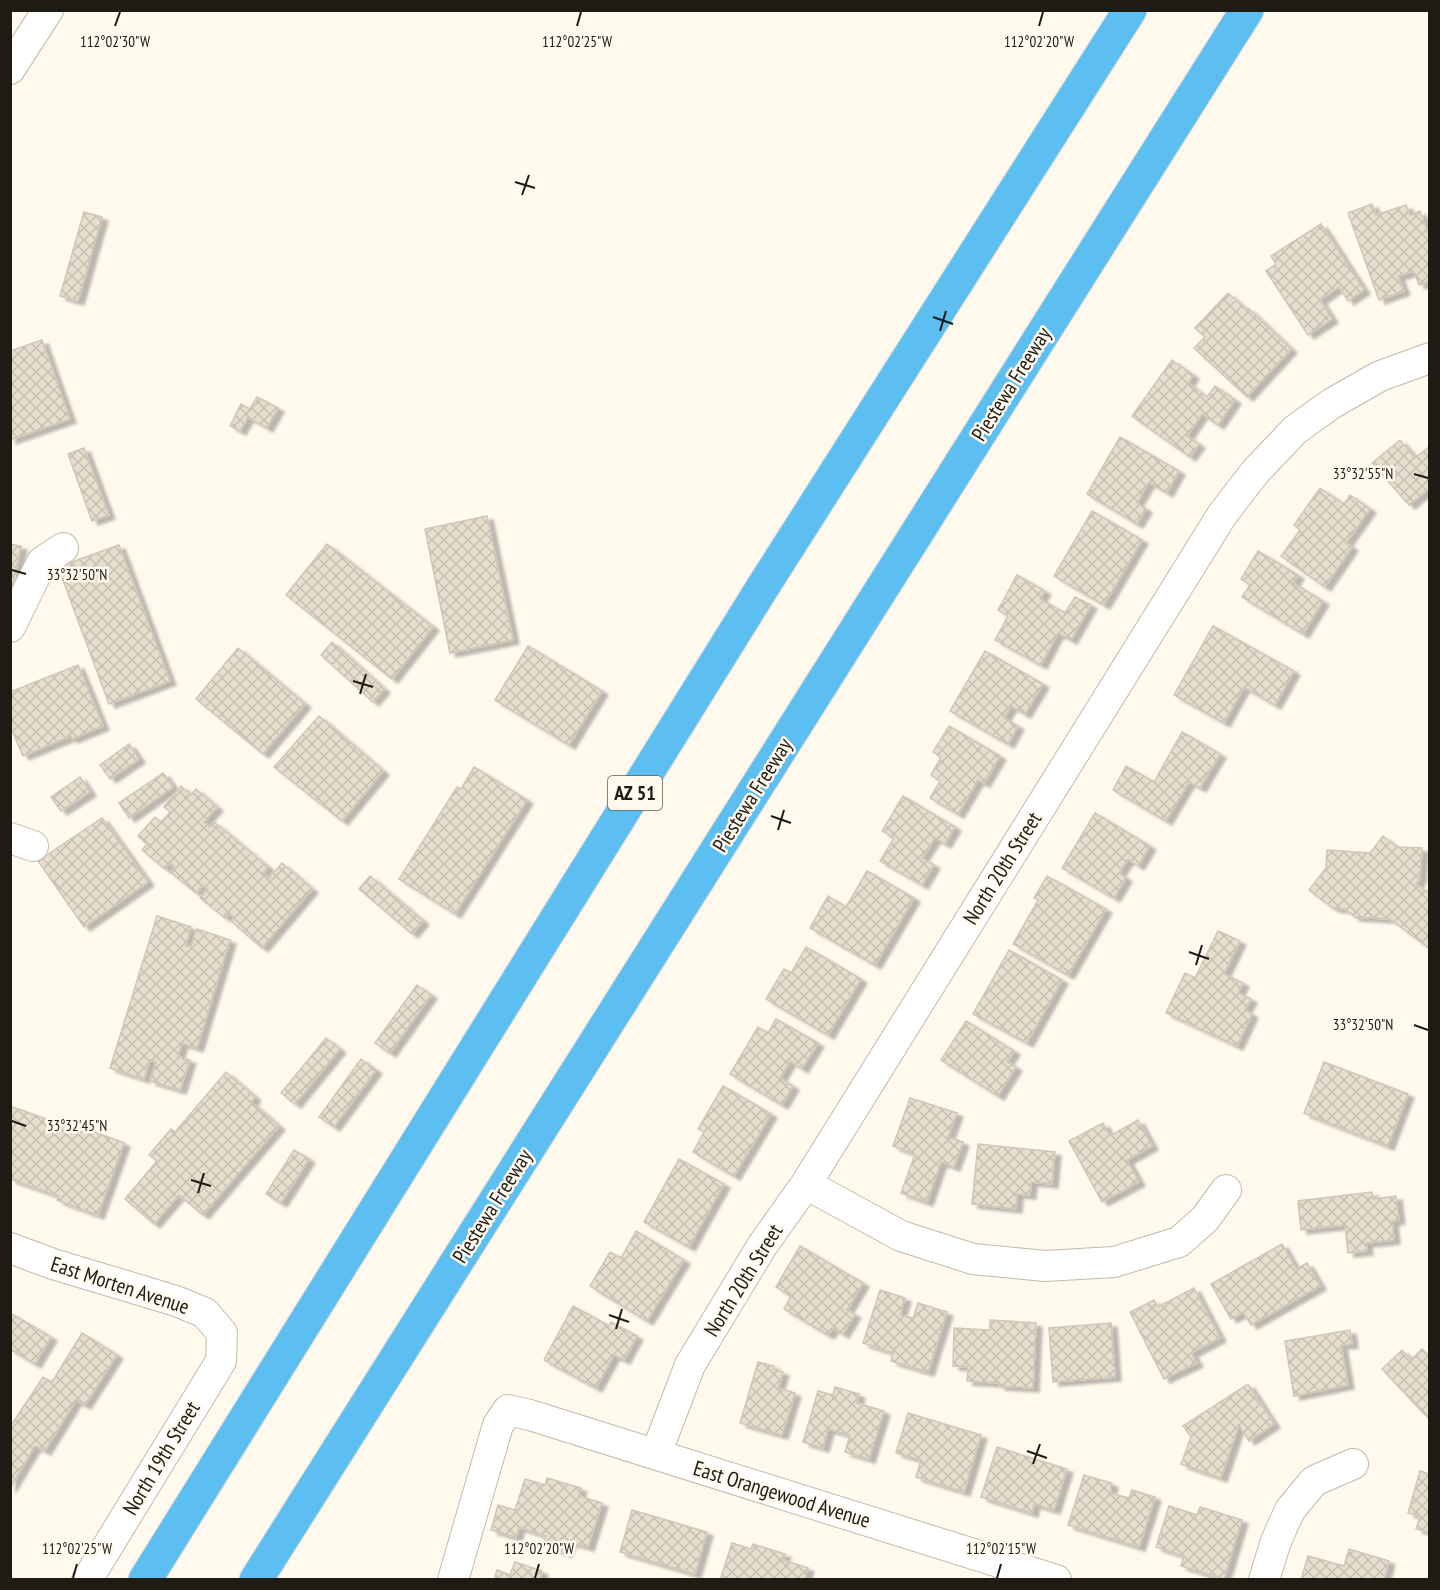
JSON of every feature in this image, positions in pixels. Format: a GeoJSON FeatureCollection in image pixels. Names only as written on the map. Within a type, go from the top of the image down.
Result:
{"type":"FeatureCollection","features":[{"type":"Feature","properties":{"kind":"highway","name":"AZ 51"},"geometry":{"type":"LineString","coordinates":[[145,1580],[771,575],[1130,10]]}},
{"type":"Feature","properties":{"kind":"highway","name":"Piestewa Freeway"},"geometry":{"type":"LineString","coordinates":[[256,1580],[1247,10]]}},
{"type":"Feature","properties":{"kind":"street"},"geometry":{"type":"LineString","coordinates":[[10,69],[48,10]]}},
{"type":"Feature","properties":{"kind":"street","name":"North 20th Street"},"geometry":{"type":"LineString","coordinates":[[656,1454],[690,1365],[762,1246],[806,1184],[1222,515],[1256,471],[1295,430],[1331,404],[1380,375],[1430,358]]}},
{"type":"Feature","properties":{"kind":"street"},"geometry":{"type":"LineString","coordinates":[[10,627],[42,562],[63,548]]}},
{"type":"Feature","properties":{"kind":"street"},"geometry":{"type":"LineString","coordinates":[[806,1184],[901,1236],[973,1259],[1045,1266],[1114,1262],[1179,1242],[1205,1219],[1226,1190]]}},
{"type":"Feature","properties":{"kind":"street","name":"East Morten Avenue"},"geometry":{"type":"LineString","coordinates":[[10,1248],[53,1264],[176,1301],[205,1313],[222,1333]]}},
{"type":"Feature","properties":{"kind":"street","name":"North 19th Street"},"geometry":{"type":"LineString","coordinates":[[87,1580],[221,1361],[222,1333]]}},
{"type":"Feature","properties":{"kind":"street","name":"East Orangewood Avenue"},"geometry":{"type":"LineString","coordinates":[[453,1580],[498,1425],[508,1410],[656,1454],[1056,1580]]}},
{"type":"Feature","properties":{"kind":"street"},"geometry":{"type":"LineString","coordinates":[[1264,1580],[1276,1541],[1290,1510],[1314,1481],[1353,1464]]}},
{"type":"Feature","properties":{"kind":"building"},"geometry":{"type":"Polygon","coordinates":[[[1372,204],[1376,215],[1406,205],[1410,215],[1420,211],[1430,239],[1430,281],[1419,285],[1414,271],[1398,276],[1404,291],[1379,300],[1348,213],[1372,204]]]}},
{"type":"Feature","properties":{"kind":"building"},"geometry":{"type":"Polygon","coordinates":[[[84,212],[102,217],[78,301],[60,296],[84,212]]]}},
{"type":"Feature","properties":{"kind":"building"},"geometry":{"type":"Polygon","coordinates":[[[1321,224],[1364,290],[1348,301],[1339,287],[1320,300],[1332,319],[1308,335],[1266,271],[1276,264],[1271,256],[1321,224]]]}},
{"type":"Feature","properties":{"kind":"building"},"geometry":{"type":"Polygon","coordinates":[[[1228,293],[1246,310],[1248,308],[1291,349],[1247,397],[1194,348],[1205,337],[1195,328],[1228,293]]]}},
{"type":"Feature","properties":{"kind":"building"},"geometry":{"type":"Polygon","coordinates":[[[42,340],[70,419],[10,440],[10,351],[42,340]]]}},
{"type":"Feature","properties":{"kind":"building"},"geometry":{"type":"Polygon","coordinates":[[[1172,360],[1193,375],[1188,383],[1207,397],[1215,386],[1235,400],[1218,425],[1202,414],[1187,436],[1199,444],[1190,457],[1132,416],[1172,360]]]}},
{"type":"Feature","properties":{"kind":"building"},"geometry":{"type":"Polygon","coordinates":[[[257,397],[278,408],[267,428],[248,417],[240,431],[230,426],[241,404],[250,409],[257,397]]]}},
{"type":"Feature","properties":{"kind":"building"},"geometry":{"type":"Polygon","coordinates":[[[1120,437],[1179,471],[1167,493],[1149,482],[1137,503],[1146,509],[1137,524],[1087,494],[1120,437]]]}},
{"type":"Feature","properties":{"kind":"building"},"geometry":{"type":"Polygon","coordinates":[[[1400,440],[1415,458],[1430,446],[1430,488],[1409,505],[1372,463],[1400,440]]]}},
{"type":"Feature","properties":{"kind":"building"},"geometry":{"type":"Polygon","coordinates":[[[84,448],[109,515],[92,521],[68,454],[84,448]]]}},
{"type":"Feature","properties":{"kind":"building"},"geometry":{"type":"Polygon","coordinates":[[[1320,488],[1344,504],[1350,495],[1370,509],[1346,543],[1352,547],[1325,587],[1281,556],[1300,530],[1294,525],[1320,488]]]}},
{"type":"Feature","properties":{"kind":"building"},"geometry":{"type":"Polygon","coordinates":[[[1092,511],[1142,540],[1104,605],[1054,576],[1092,511]]]}},
{"type":"Feature","properties":{"kind":"building"},"geometry":{"type":"Polygon","coordinates":[[[487,516],[513,640],[450,653],[425,529],[487,516]]]}},
{"type":"Feature","properties":{"kind":"building"},"geometry":{"type":"Polygon","coordinates":[[[10,544],[21,546],[10,597],[10,544]]]}},
{"type":"Feature","properties":{"kind":"building"},"geometry":{"type":"Polygon","coordinates":[[[327,544],[433,627],[392,679],[286,595],[327,544]]]}},
{"type":"Feature","properties":{"kind":"building"},"geometry":{"type":"Polygon","coordinates":[[[119,545],[170,681],[109,704],[58,567],[119,545]]]}},
{"type":"Feature","properties":{"kind":"building"},"geometry":{"type":"Polygon","coordinates":[[[1258,551],[1298,575],[1293,583],[1323,601],[1303,634],[1242,597],[1250,585],[1241,579],[1258,551]]]}},
{"type":"Feature","properties":{"kind":"building"},"geometry":{"type":"Polygon","coordinates":[[[1017,575],[1045,591],[1040,599],[1065,613],[1075,597],[1091,605],[1071,640],[1058,633],[1041,665],[995,640],[1008,616],[998,610],[1017,575]]]}},
{"type":"Feature","properties":{"kind":"building"},"geometry":{"type":"Polygon","coordinates":[[[1213,626],[1294,671],[1275,705],[1244,687],[1224,723],[1174,695],[1213,626]]]}},
{"type":"Feature","properties":{"kind":"building"},"geometry":{"type":"Polygon","coordinates":[[[332,642],[384,689],[373,702],[321,655],[332,642]]]}},
{"type":"Feature","properties":{"kind":"building"},"geometry":{"type":"Polygon","coordinates":[[[528,646],[602,691],[569,745],[495,700],[528,646]]]}},
{"type":"Feature","properties":{"kind":"building"},"geometry":{"type":"Polygon","coordinates":[[[238,648],[305,704],[263,754],[196,699],[238,648]]]}},
{"type":"Feature","properties":{"kind":"building"},"geometry":{"type":"Polygon","coordinates":[[[985,651],[1043,684],[1025,714],[1011,706],[1004,718],[1018,726],[1008,744],[950,711],[985,651]]]}},
{"type":"Feature","properties":{"kind":"building"},"geometry":{"type":"Polygon","coordinates":[[[78,665],[103,726],[72,739],[71,736],[23,756],[10,726],[10,692],[78,665]]]}},
{"type":"Feature","properties":{"kind":"building"},"geometry":{"type":"Polygon","coordinates":[[[319,716],[383,771],[342,821],[274,767],[319,716]]]}},
{"type":"Feature","properties":{"kind":"building"},"geometry":{"type":"Polygon","coordinates":[[[949,726],[1000,756],[984,783],[978,780],[958,814],[930,798],[940,781],[931,775],[941,757],[933,752],[949,726]]]}},
{"type":"Feature","properties":{"kind":"building"},"geometry":{"type":"Polygon","coordinates":[[[1182,732],[1220,754],[1200,788],[1189,782],[1166,821],[1113,790],[1126,766],[1154,782],[1182,732]]]}},
{"type":"Feature","properties":{"kind":"building"},"geometry":{"type":"Polygon","coordinates":[[[129,744],[139,759],[110,779],[100,765],[129,744]]]}},
{"type":"Feature","properties":{"kind":"building"},"geometry":{"type":"Polygon","coordinates":[[[474,767],[527,800],[455,914],[399,879],[457,787],[461,789],[474,767]]]}},
{"type":"Feature","properties":{"kind":"building"},"geometry":{"type":"Polygon","coordinates":[[[163,773],[173,787],[129,818],[119,803],[163,773]]]}},
{"type":"Feature","properties":{"kind":"building"},"geometry":{"type":"Polygon","coordinates":[[[80,777],[90,792],[61,811],[51,797],[80,777]]]}},
{"type":"Feature","properties":{"kind":"building"},"geometry":{"type":"Polygon","coordinates":[[[181,786],[191,795],[196,789],[217,807],[204,822],[210,827],[214,822],[268,867],[263,873],[269,878],[282,863],[312,889],[262,948],[232,922],[235,918],[229,913],[225,918],[200,898],[208,889],[203,885],[196,893],[170,872],[175,867],[170,863],[165,869],[142,850],[147,844],[138,836],[155,817],[161,822],[170,812],[164,807],[181,786]]]}},
{"type":"Feature","properties":{"kind":"building"},"geometry":{"type":"Polygon","coordinates":[[[903,796],[955,827],[945,844],[935,838],[922,858],[934,865],[922,885],[880,861],[894,838],[882,831],[903,796]]]}},
{"type":"Feature","properties":{"kind":"building"},"geometry":{"type":"Polygon","coordinates":[[[1095,813],[1150,846],[1138,866],[1128,859],[1119,873],[1126,878],[1114,898],[1062,868],[1095,813]]]}},
{"type":"Feature","properties":{"kind":"building"},"geometry":{"type":"Polygon","coordinates":[[[102,818],[148,882],[84,927],[38,861],[102,818]]]}},
{"type":"Feature","properties":{"kind":"building"},"geometry":{"type":"Polygon","coordinates":[[[1383,836],[1397,847],[1422,848],[1420,879],[1416,884],[1430,894],[1430,949],[1390,919],[1355,917],[1345,909],[1333,908],[1309,890],[1326,868],[1327,850],[1370,853],[1383,836]]]}},
{"type":"Feature","properties":{"kind":"building"},"geometry":{"type":"Polygon","coordinates":[[[867,871],[914,898],[875,965],[810,928],[828,896],[846,907],[867,871]]]}},
{"type":"Feature","properties":{"kind":"building"},"geometry":{"type":"Polygon","coordinates":[[[370,876],[423,921],[412,934],[359,889],[370,876]]]}},
{"type":"Feature","properties":{"kind":"building"},"geometry":{"type":"Polygon","coordinates":[[[1047,876],[1106,909],[1068,975],[1013,944],[1038,900],[1034,898],[1047,876]]]}},
{"type":"Feature","properties":{"kind":"building"},"geometry":{"type":"Polygon","coordinates":[[[157,916],[191,927],[186,946],[191,947],[197,929],[230,940],[197,1048],[182,1043],[178,1056],[190,1060],[180,1090],[150,1081],[156,1062],[150,1060],[144,1079],[110,1068],[157,916]]]}},
{"type":"Feature","properties":{"kind":"building"},"geometry":{"type":"Polygon","coordinates":[[[1218,931],[1240,941],[1224,974],[1243,983],[1238,993],[1251,999],[1245,1010],[1252,1014],[1237,1046],[1166,1013],[1185,973],[1195,978],[1218,931]]]}},
{"type":"Feature","properties":{"kind":"building"},"geometry":{"type":"Polygon","coordinates":[[[806,947],[861,979],[828,1035],[766,999],[784,969],[791,973],[806,947]]]}},
{"type":"Feature","properties":{"kind":"building"},"geometry":{"type":"Polygon","coordinates":[[[1009,950],[1062,980],[1027,1043],[973,1014],[1009,950]]]}},
{"type":"Feature","properties":{"kind":"building"},"geometry":{"type":"Polygon","coordinates":[[[417,985],[431,995],[390,1053],[375,1043],[417,985]]]}},
{"type":"Feature","properties":{"kind":"building"},"geometry":{"type":"Polygon","coordinates":[[[776,1019],[818,1043],[802,1069],[790,1061],[780,1078],[793,1086],[782,1105],[730,1074],[758,1027],[768,1033],[776,1019]]]}},
{"type":"Feature","properties":{"kind":"building"},"geometry":{"type":"Polygon","coordinates":[[[966,1021],[1014,1051],[1007,1062],[1016,1067],[998,1096],[941,1060],[966,1021]]]}},
{"type":"Feature","properties":{"kind":"building"},"geometry":{"type":"Polygon","coordinates":[[[326,1038],[340,1049],[295,1104],[281,1093],[326,1038]]]}},
{"type":"Feature","properties":{"kind":"building"},"geometry":{"type":"Polygon","coordinates":[[[361,1059],[376,1070],[334,1127],[319,1117],[361,1059]]]}},
{"type":"Feature","properties":{"kind":"building"},"geometry":{"type":"Polygon","coordinates":[[[1324,1062],[1408,1094],[1388,1146],[1304,1113],[1324,1062]]]}},
{"type":"Feature","properties":{"kind":"building"},"geometry":{"type":"Polygon","coordinates":[[[226,1072],[255,1097],[251,1102],[279,1126],[203,1215],[179,1195],[154,1224],[125,1199],[157,1161],[149,1155],[171,1129],[175,1132],[226,1072]]]}},
{"type":"Feature","properties":{"kind":"building"},"geometry":{"type":"Polygon","coordinates":[[[723,1086],[771,1114],[734,1176],[693,1152],[704,1132],[698,1129],[723,1086]]]}},
{"type":"Feature","properties":{"kind":"building"},"geometry":{"type":"Polygon","coordinates":[[[910,1098],[957,1113],[948,1137],[963,1142],[954,1167],[941,1162],[927,1202],[901,1193],[915,1154],[893,1146],[910,1098]]]}},
{"type":"Feature","properties":{"kind":"building"},"geometry":{"type":"Polygon","coordinates":[[[10,1106],[82,1132],[84,1128],[124,1143],[98,1215],[57,1200],[59,1196],[10,1179],[10,1106]]]}},
{"type":"Feature","properties":{"kind":"building"},"geometry":{"type":"Polygon","coordinates":[[[1138,1120],[1152,1146],[1127,1160],[1139,1182],[1102,1202],[1069,1141],[1103,1123],[1110,1136],[1138,1120]]]}},
{"type":"Feature","properties":{"kind":"building"},"geometry":{"type":"Polygon","coordinates":[[[978,1144],[1055,1152],[1052,1184],[1031,1182],[1030,1195],[1017,1194],[1016,1209],[972,1204],[978,1144]]]}},
{"type":"Feature","properties":{"kind":"building"},"geometry":{"type":"Polygon","coordinates":[[[294,1150],[309,1159],[281,1203],[266,1194],[294,1150]]]}},
{"type":"Feature","properties":{"kind":"building"},"geometry":{"type":"Polygon","coordinates":[[[679,1159],[724,1184],[689,1247],[644,1222],[679,1159]]]}},
{"type":"Feature","properties":{"kind":"building"},"geometry":{"type":"Polygon","coordinates":[[[1372,1192],[1373,1199],[1396,1196],[1399,1220],[1392,1221],[1394,1240],[1366,1243],[1367,1251],[1348,1253],[1345,1225],[1301,1230],[1298,1201],[1372,1192]]]}},
{"type":"Feature","properties":{"kind":"building"},"geometry":{"type":"Polygon","coordinates":[[[636,1231],[684,1260],[647,1321],[590,1286],[610,1252],[621,1258],[636,1231]]]}},
{"type":"Feature","properties":{"kind":"building"},"geometry":{"type":"Polygon","coordinates":[[[1282,1244],[1296,1269],[1307,1263],[1320,1286],[1251,1325],[1243,1312],[1231,1319],[1211,1284],[1282,1244]]]}},
{"type":"Feature","properties":{"kind":"building"},"geometry":{"type":"Polygon","coordinates":[[[800,1246],[863,1283],[847,1310],[855,1314],[843,1334],[833,1328],[828,1335],[784,1309],[791,1296],[776,1287],[800,1246]]]}},
{"type":"Feature","properties":{"kind":"building"},"geometry":{"type":"Polygon","coordinates":[[[1194,1288],[1220,1338],[1191,1353],[1197,1363],[1164,1379],[1130,1312],[1154,1300],[1158,1307],[1194,1288]]]}},
{"type":"Feature","properties":{"kind":"building"},"geometry":{"type":"Polygon","coordinates":[[[880,1290],[905,1298],[900,1315],[913,1318],[918,1303],[947,1312],[928,1372],[891,1361],[893,1353],[863,1343],[880,1290]]]}},
{"type":"Feature","properties":{"kind":"building"},"geometry":{"type":"Polygon","coordinates":[[[573,1306],[609,1326],[611,1322],[637,1336],[624,1360],[614,1355],[596,1388],[544,1360],[573,1306]]]}},
{"type":"Feature","properties":{"kind":"building"},"geometry":{"type":"Polygon","coordinates":[[[10,1313],[51,1337],[35,1364],[10,1349],[10,1313]]]}},
{"type":"Feature","properties":{"kind":"building"},"geometry":{"type":"Polygon","coordinates":[[[990,1320],[1036,1323],[1033,1388],[967,1381],[968,1367],[953,1366],[954,1328],[990,1330],[990,1320]]]}},
{"type":"Feature","properties":{"kind":"building"},"geometry":{"type":"Polygon","coordinates":[[[1111,1323],[1115,1377],[1053,1382],[1049,1328],[1111,1323]]]}},
{"type":"Feature","properties":{"kind":"building"},"geometry":{"type":"Polygon","coordinates":[[[1350,1330],[1352,1344],[1341,1345],[1348,1385],[1294,1396],[1285,1341],[1350,1330]]]}},
{"type":"Feature","properties":{"kind":"building"},"geometry":{"type":"Polygon","coordinates":[[[82,1333],[117,1355],[85,1405],[76,1400],[45,1451],[35,1446],[10,1488],[10,1427],[43,1377],[52,1382],[82,1333]]]}},
{"type":"Feature","properties":{"kind":"building"},"geometry":{"type":"Polygon","coordinates":[[[1422,1349],[1430,1357],[1430,1420],[1382,1369],[1402,1350],[1411,1360],[1422,1349]]]}},
{"type":"Feature","properties":{"kind":"building"},"geometry":{"type":"Polygon","coordinates":[[[758,1362],[774,1366],[773,1369],[783,1372],[778,1388],[795,1393],[782,1435],[740,1423],[758,1362]]]}},
{"type":"Feature","properties":{"kind":"building"},"geometry":{"type":"Polygon","coordinates":[[[1248,1384],[1274,1424],[1249,1441],[1239,1425],[1221,1478],[1181,1464],[1191,1437],[1183,1426],[1248,1384]]]}},
{"type":"Feature","properties":{"kind":"building"},"geometry":{"type":"Polygon","coordinates":[[[835,1387],[859,1394],[857,1403],[884,1411],[869,1459],[845,1452],[850,1435],[828,1429],[823,1448],[803,1442],[818,1391],[833,1395],[835,1387]]]}},
{"type":"Feature","properties":{"kind":"building"},"geometry":{"type":"Polygon","coordinates":[[[908,1413],[981,1435],[964,1492],[916,1477],[921,1460],[896,1453],[908,1413]]]}},
{"type":"Feature","properties":{"kind":"building"},"geometry":{"type":"Polygon","coordinates":[[[997,1447],[1067,1469],[1054,1510],[1034,1504],[1032,1513],[981,1497],[997,1447]]]}},
{"type":"Feature","properties":{"kind":"building"},"geometry":{"type":"Polygon","coordinates":[[[1420,1471],[1430,1474],[1430,1532],[1416,1529],[1420,1516],[1408,1513],[1420,1471]]]}},
{"type":"Feature","properties":{"kind":"building"},"geometry":{"type":"Polygon","coordinates":[[[1084,1475],[1112,1483],[1110,1493],[1129,1498],[1132,1490],[1155,1497],[1139,1547],[1068,1525],[1084,1475]]]}},
{"type":"Feature","properties":{"kind":"building"},"geometry":{"type":"Polygon","coordinates":[[[547,1478],[581,1488],[579,1496],[602,1503],[588,1547],[570,1542],[566,1553],[543,1545],[546,1536],[519,1527],[516,1537],[491,1530],[498,1505],[515,1510],[525,1479],[545,1485],[547,1478]]]}},
{"type":"Feature","properties":{"kind":"building"},"geometry":{"type":"Polygon","coordinates":[[[1169,1506],[1197,1515],[1200,1507],[1242,1520],[1224,1579],[1181,1566],[1184,1556],[1156,1547],[1169,1506]]]}},
{"type":"Feature","properties":{"kind":"building"},"geometry":{"type":"Polygon","coordinates":[[[632,1510],[707,1532],[695,1574],[620,1552],[632,1510]]]}},
{"type":"Feature","properties":{"kind":"building"},"geometry":{"type":"Polygon","coordinates":[[[732,1543],[751,1549],[753,1544],[785,1554],[783,1560],[808,1568],[804,1580],[720,1580],[732,1543]]]}},
{"type":"Feature","properties":{"kind":"building"},"geometry":{"type":"Polygon","coordinates":[[[1349,1549],[1389,1561],[1384,1580],[1301,1580],[1308,1556],[1344,1566],[1349,1549]]]}},
{"type":"Feature","properties":{"kind":"building"},"geometry":{"type":"Polygon","coordinates":[[[515,1562],[542,1571],[539,1580],[494,1580],[497,1570],[510,1575],[515,1562]]]}}]}
